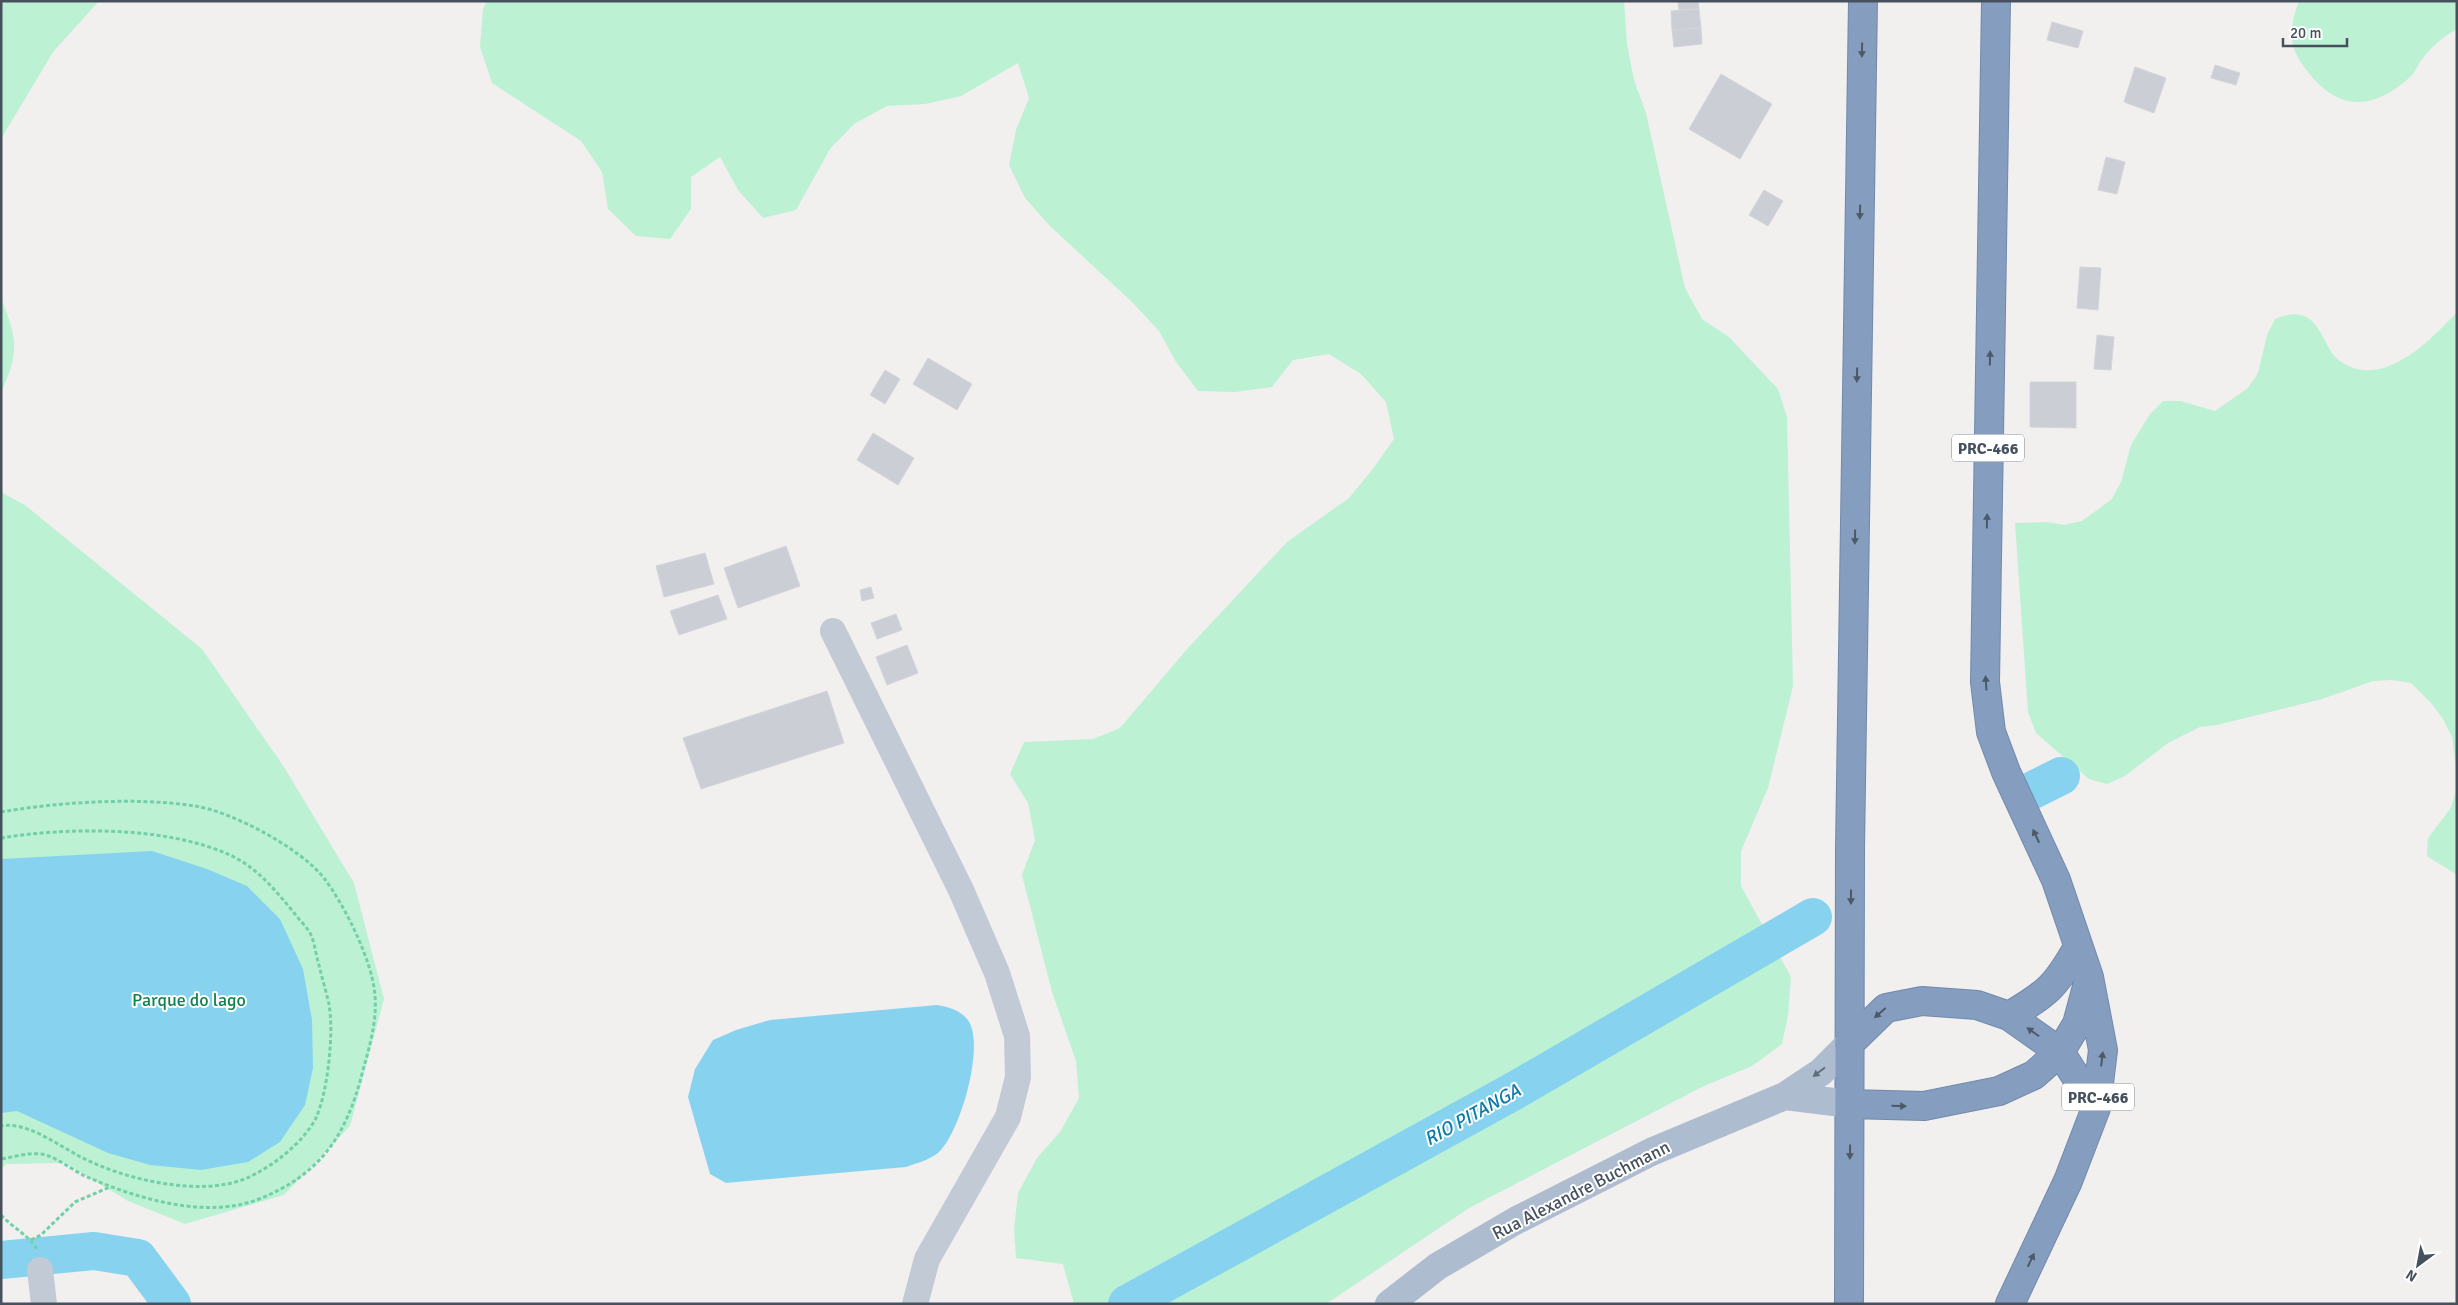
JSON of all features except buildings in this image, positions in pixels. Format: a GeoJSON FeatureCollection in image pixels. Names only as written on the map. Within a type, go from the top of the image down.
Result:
{"type":"FeatureCollection","features":[{"type":"Feature","properties":{"kind":"highway"},"geometry":{"type":"LineString","coordinates":[[1849,1304],[1850,849],[1863,1]]}},
{"type":"Feature","properties":{"kind":"highway","name":"PRC-466"},"geometry":{"type":"LineString","coordinates":[[1996,1],[1985,682],[1991,732],[2006,772],[2056,880],[2089,976],[2103,1050],[2096,1108],[2068,1181],[2010,1304]]}},
{"type":"Feature","properties":{"kind":"highway"},"geometry":{"type":"LineString","coordinates":[[2009,1016],[2046,992],[2062,975],[2078,947]]}},
{"type":"Feature","properties":{"kind":"highway"},"geometry":{"type":"LineString","coordinates":[[1850,1104],[1924,1106],[1999,1091],[2034,1075],[2060,1052],[2077,1024],[2089,976]]}},
{"type":"Feature","properties":{"kind":"highway"},"geometry":{"type":"LineString","coordinates":[[1849,1044],[1886,1008],[1922,1000],[1977,1005],[2009,1016],[2060,1052],[2096,1108]]}},
{"type":"Feature","properties":{"kind":"main road","name":"Rua Alexandre Buchmann"},"geometry":{"type":"LineString","coordinates":[[1389,1304],[1438,1266],[1515,1221],[1650,1152],[1785,1096],[1821,1072],[1849,1044]]}},
{"type":"Feature","properties":{"kind":"main road","name":"Rua Alexandre Buchmann"},"geometry":{"type":"LineString","coordinates":[[1785,1096],[1850,1104]]}},
{"type":"Feature","properties":{"kind":"street"},"geometry":{"type":"LineString","coordinates":[[833,631],[961,890],[997,973],[1017,1036],[1018,1077],[1008,1117],[927,1259],[915,1304]]}},
{"type":"Feature","properties":{"kind":"street"},"geometry":{"type":"LineString","coordinates":[[39,1260],[44,1304]]}},
{"type":"Feature","properties":{"kind":"path"},"geometry":{"type":"LineString","coordinates":[[1,812],[38,806],[157,803],[197,806],[232,818],[266,834],[296,854],[323,877],[354,927],[375,993],[375,1020],[354,1105],[325,1156],[283,1188],[257,1200],[223,1206],[189,1206],[111,1187],[45,1155],[25,1154],[1,1160]]}},
{"type":"Feature","properties":{"kind":"path"},"geometry":{"type":"LineString","coordinates":[[1,838],[29,833],[102,831],[166,836],[230,855],[266,878],[311,934],[329,1006],[329,1076],[315,1119],[285,1157],[245,1179],[208,1186],[161,1184],[80,1157],[41,1134],[7,1125],[1,1126]]}},
{"type":"Feature","properties":{"kind":"path"},"geometry":{"type":"LineString","coordinates":[[32,1240],[41,1235],[75,1202],[111,1187]]}},
{"type":"Feature","properties":{"kind":"path"},"geometry":{"type":"LineString","coordinates":[[1,1215],[12,1227],[32,1240],[39,1260]]}},
{"type":"Feature","properties":{"kind":"green space"},"geometry":{"type":"Polygon","coordinates":[[[1,1],[99,1],[53,52],[1,139],[1,1]]]}},
{"type":"Feature","properties":{"kind":"green space"},"geometry":{"type":"Polygon","coordinates":[[[487,1],[1624,1],[1627,44],[1634,80],[1646,113],[1685,288],[1702,319],[1729,337],[1778,389],[1787,417],[1793,686],[1768,788],[1741,851],[1741,886],[1791,977],[1788,1016],[1782,1044],[1752,1066],[1702,1087],[1469,1208],[1326,1304],[1074,1304],[1063,1264],[1016,1258],[1014,1229],[1018,1193],[1037,1158],[1060,1132],[1079,1098],[1076,1061],[1052,992],[1022,875],[1035,840],[1028,803],[1010,774],[1024,742],[1093,739],[1120,728],[1188,648],[1287,542],[1349,498],[1372,470],[1394,439],[1386,402],[1361,374],[1329,354],[1293,360],[1272,387],[1235,392],[1198,391],[1176,362],[1159,331],[1132,302],[1050,226],[1025,198],[1009,165],[1016,130],[1029,98],[1018,63],[961,96],[925,104],[887,106],[854,124],[830,149],[796,210],[763,218],[738,190],[720,157],[691,177],[691,209],[670,239],[636,236],[608,209],[602,172],[581,141],[492,83],[480,47],[483,9],[487,1]]]}},
{"type":"Feature","properties":{"kind":"green space"},"geometry":{"type":"Polygon","coordinates":[[[2299,1],[2457,1],[2457,29],[2432,48],[2411,76],[2396,89],[2369,101],[2344,100],[2320,85],[2301,63],[2297,55],[2293,46],[2292,30],[2299,1]]]}},
{"type":"Feature","properties":{"kind":"green space"},"geometry":{"type":"Polygon","coordinates":[[[1,298],[11,325],[14,346],[11,367],[1,393],[1,298]]]}},
{"type":"Feature","properties":{"kind":"green space"},"geometry":{"type":"Polygon","coordinates":[[[2457,312],[2457,774],[2452,737],[2443,719],[2432,704],[2411,683],[2392,680],[2373,681],[2322,699],[2217,725],[2200,727],[2168,743],[2125,776],[2107,784],[2089,779],[2036,733],[2028,712],[2015,523],[2047,522],[2064,525],[2082,521],[2112,499],[2121,482],[2131,445],[2150,414],[2163,401],[2180,401],[2215,411],[2248,388],[2258,373],[2267,335],[2275,319],[2296,314],[2308,318],[2313,322],[2335,357],[2356,369],[2372,370],[2404,359],[2433,336],[2457,312]]]}},
{"type":"Feature","properties":{"kind":"green space","name":"Parque do lago"},"geometry":{"type":"Polygon","coordinates":[[[1,492],[26,506],[202,649],[284,767],[354,883],[384,999],[350,1126],[284,1195],[185,1224],[128,1201],[65,1163],[6,1164],[1,1169],[1,492]]]}},
{"type":"Feature","properties":{"kind":"green space"},"geometry":{"type":"Polygon","coordinates":[[[2457,774],[2457,875],[2427,856],[2428,838],[2450,809],[2456,792],[2457,774]]]}},
{"type":"Feature","properties":{"kind":"water"},"geometry":{"type":"Polygon","coordinates":[[[152,851],[207,869],[247,886],[280,919],[303,969],[312,1020],[313,1068],[305,1105],[280,1142],[248,1162],[201,1170],[150,1165],[108,1153],[17,1111],[1,1113],[1,859],[152,851]]]}},
{"type":"Feature","properties":{"kind":"water"},"geometry":{"type":"Polygon","coordinates":[[[937,1005],[952,1009],[965,1017],[969,1021],[974,1039],[971,1073],[961,1111],[954,1129],[938,1153],[906,1167],[726,1183],[710,1174],[688,1097],[695,1069],[713,1040],[736,1030],[770,1020],[937,1005]]]}},
{"type":"Feature","properties":{"kind":"waterway","name":"RIO PITANGA"},"geometry":{"type":"LineString","coordinates":[[2033,790],[2061,776]]}},
{"type":"Feature","properties":{"kind":"waterway","name":"RIO PITANGA"},"geometry":{"type":"LineString","coordinates":[[1127,1304],[1514,1091],[1813,917]]}},
{"type":"Feature","properties":{"kind":"waterway","name":"RIO PITANGA"},"geometry":{"type":"LineString","coordinates":[[1,1260],[94,1251],[138,1258],[172,1304]]}}]}
